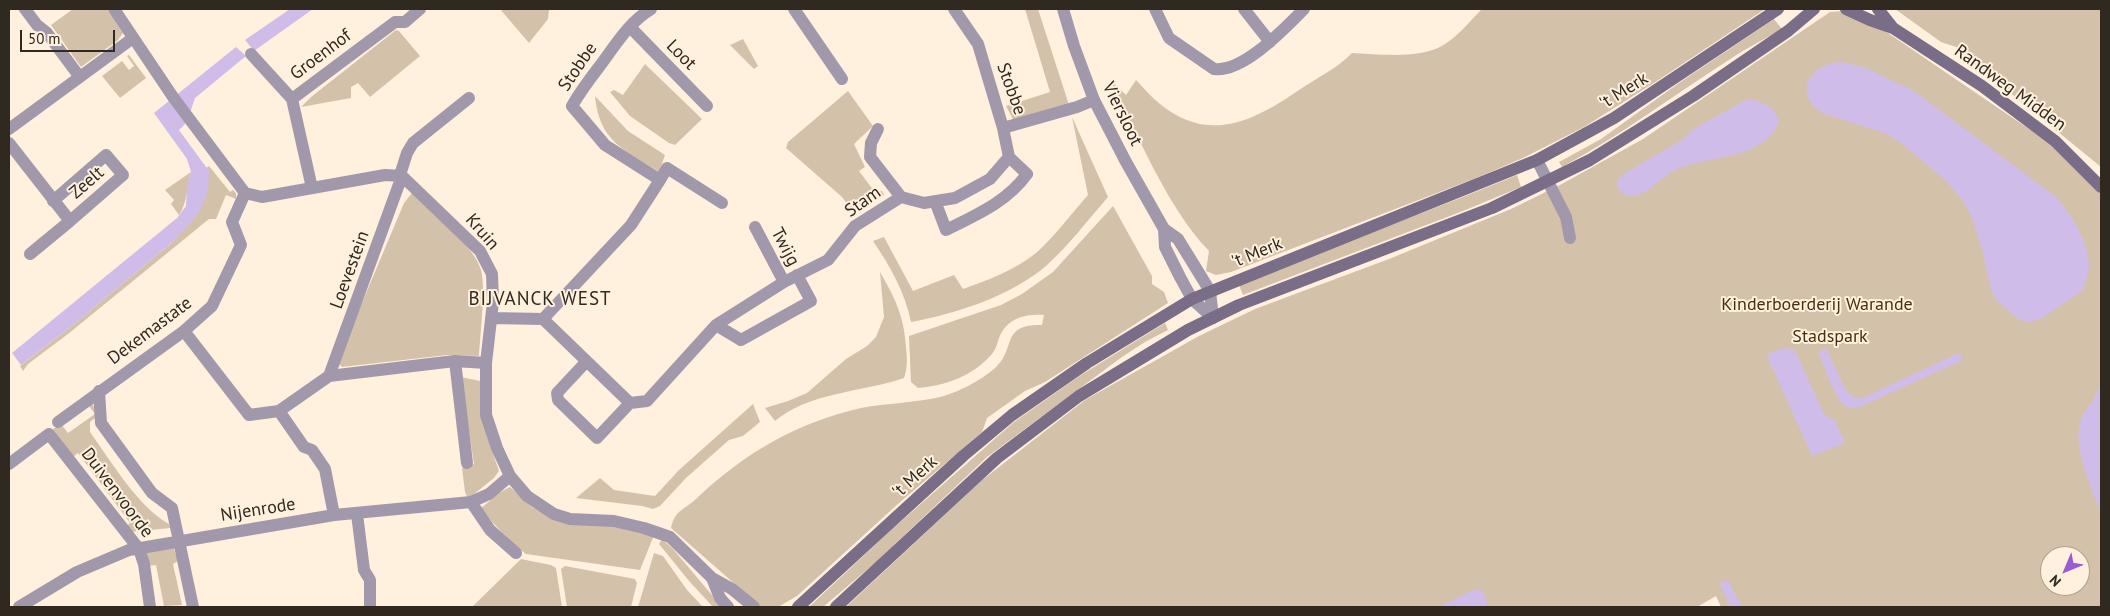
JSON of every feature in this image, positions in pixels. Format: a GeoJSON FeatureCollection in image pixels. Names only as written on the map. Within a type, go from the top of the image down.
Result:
{"type":"FeatureCollection","features":[{"type":"Feature","properties":{"kind":"main road","name":"'t Merk"},"geometry":{"type":"LineString","coordinates":[[798,607],[963,456],[1012,415],[1088,363],[1192,299],[1537,160],[1614,118],[1778,9]]}},
{"type":"Feature","properties":{"kind":"main road"},"geometry":{"type":"LineString","coordinates":[[836,607],[997,458],[1079,396],[1188,330],[1239,305],[1492,208],[1590,160],[1693,96],[1788,31],[1814,9]]}},
{"type":"Feature","properties":{"kind":"main road","name":"Randweg Midden"},"geometry":{"type":"LineString","coordinates":[[1846,9],[1892,28],[1982,86],[2055,142],[2101,186]]}},
{"type":"Feature","properties":{"kind":"main road","name":"Randweg Midden"},"geometry":{"type":"LineString","coordinates":[[1878,9],[1892,28]]}},
{"type":"Feature","properties":{"kind":"street"},"geometry":{"type":"LineString","coordinates":[[25,9],[37,25],[47,33],[79,76]]}},
{"type":"Feature","properties":{"kind":"street"},"geometry":{"type":"LineString","coordinates":[[114,9],[173,97],[245,193],[262,197],[385,175],[401,175]]}},
{"type":"Feature","properties":{"kind":"street","name":"Groenhof"},"geometry":{"type":"LineString","coordinates":[[292,99],[395,22],[405,22],[420,9]]}},
{"type":"Feature","properties":{"kind":"street","name":"Stobbe"},"geometry":{"type":"LineString","coordinates":[[651,9],[630,27],[584,85],[572,106],[605,145],[660,180]]}},
{"type":"Feature","properties":{"kind":"street"},"geometry":{"type":"LineString","coordinates":[[794,9],[842,78]]}},
{"type":"Feature","properties":{"kind":"street","name":"Stobbe"},"geometry":{"type":"LineString","coordinates":[[954,9],[978,44],[1003,128],[1078,107],[1094,100]]}},
{"type":"Feature","properties":{"kind":"street","name":"Viersloot"},"geometry":{"type":"LineString","coordinates":[[1063,9],[1074,46],[1094,100],[1164,229],[1166,247],[1192,299],[1213,318]]}},
{"type":"Feature","properties":{"kind":"street"},"geometry":{"type":"LineString","coordinates":[[1155,9],[1168,38],[1214,69],[1226,68],[1270,42],[1304,9]]}},
{"type":"Feature","properties":{"kind":"street"},"geometry":{"type":"LineString","coordinates":[[1244,9],[1270,42]]}},
{"type":"Feature","properties":{"kind":"street","name":"Loot"},"geometry":{"type":"LineString","coordinates":[[630,27],[707,106]]}},
{"type":"Feature","properties":{"kind":"street"},"geometry":{"type":"LineString","coordinates":[[9,129],[133,38]]}},
{"type":"Feature","properties":{"kind":"street","name":"Groenhof"},"geometry":{"type":"LineString","coordinates":[[251,54],[292,99],[312,188]]}},
{"type":"Feature","properties":{"kind":"street","name":"Loevestein"},"geometry":{"type":"LineString","coordinates":[[328,376],[362,290],[413,143],[469,98]]}},
{"type":"Feature","properties":{"kind":"street"},"geometry":{"type":"LineString","coordinates":[[935,201],[946,230],[992,208],[1021,183],[1027,174],[1009,157],[1003,128]]}},
{"type":"Feature","properties":{"kind":"street"},"geometry":{"type":"LineString","coordinates":[[878,129],[871,143],[870,157],[901,197]]}},
{"type":"Feature","properties":{"kind":"street","name":"Zeelt"},"geometry":{"type":"LineString","coordinates":[[9,143],[70,221]]}},
{"type":"Feature","properties":{"kind":"street","name":"Zeelt"},"geometry":{"type":"LineString","coordinates":[[30,254],[123,175],[106,155],[53,201]]}},
{"type":"Feature","properties":{"kind":"street","name":"Stam"},"geometry":{"type":"LineString","coordinates":[[586,362],[557,393],[558,400],[597,438],[630,403],[646,401],[716,325],[784,282],[828,260],[855,226],[901,197],[924,203],[955,198],[990,179],[1009,157]]}},
{"type":"Feature","properties":{"kind":"street"},"geometry":{"type":"LineString","coordinates":[[1537,160],[1566,217],[1570,238]]}},
{"type":"Feature","properties":{"kind":"street"},"geometry":{"type":"LineString","coordinates":[[543,319],[632,225],[667,168],[722,203]]}},
{"type":"Feature","properties":{"kind":"street","name":"Kruin"},"geometry":{"type":"LineString","coordinates":[[401,175],[480,251],[487,261],[492,274],[493,302],[486,363],[486,415],[497,448],[510,476],[526,496],[554,514],[570,519],[614,522],[650,530],[670,537],[712,578],[732,589],[754,607]]}},
{"type":"Feature","properties":{"kind":"street","name":"Dekemastate"},"geometry":{"type":"LineString","coordinates":[[58,422],[184,331],[212,306],[241,245],[232,222],[245,193]]}},
{"type":"Feature","properties":{"kind":"street","name":"Twijg"},"geometry":{"type":"LineString","coordinates":[[754,228],[784,282]]}},
{"type":"Feature","properties":{"kind":"street","name":"Viersloot"},"geometry":{"type":"LineString","coordinates":[[1164,229],[1178,239],[1210,291],[1213,318]]}},
{"type":"Feature","properties":{"kind":"street"},"geometry":{"type":"LineString","coordinates":[[716,325],[741,340],[811,301],[797,275]]}},
{"type":"Feature","properties":{"kind":"street"},"geometry":{"type":"LineString","coordinates":[[491,318],[543,319],[630,403]]}},
{"type":"Feature","properties":{"kind":"street"},"geometry":{"type":"LineString","coordinates":[[184,331],[248,415],[279,411],[328,376],[455,361],[486,363]]}},
{"type":"Feature","properties":{"kind":"street"},"geometry":{"type":"LineString","coordinates":[[455,361],[467,463]]}},
{"type":"Feature","properties":{"kind":"street","name":"Duivenvoorde"},"geometry":{"type":"LineString","coordinates":[[99,391],[101,423],[152,493],[172,508],[193,607]]}},
{"type":"Feature","properties":{"kind":"street"},"geometry":{"type":"LineString","coordinates":[[279,411],[304,447],[312,450],[325,469],[334,515]]}},
{"type":"Feature","properties":{"kind":"street","name":"Duivenvoorde"},"geometry":{"type":"LineString","coordinates":[[9,464],[49,434],[139,549],[144,564],[150,607]]}},
{"type":"Feature","properties":{"kind":"street","name":"Nijenrode"},"geometry":{"type":"LineString","coordinates":[[19,607],[77,572],[128,550],[334,515],[471,502],[489,494],[510,476]]}},
{"type":"Feature","properties":{"kind":"street"},"geometry":{"type":"LineString","coordinates":[[471,502],[490,530],[516,553]]}},
{"type":"Feature","properties":{"kind":"street"},"geometry":{"type":"LineString","coordinates":[[357,514],[364,570],[370,580],[370,607]]}},
{"type":"Feature","properties":{"kind":"street","name":"Kruin"},"geometry":{"type":"LineString","coordinates":[[712,578],[720,598],[728,607]]}},
{"type":"Feature","properties":{"kind":"green space"},"geometry":{"type":"Polygon","coordinates":[[[73,9],[107,9],[123,33],[118,40],[81,67],[51,25],[73,9]]]}},
{"type":"Feature","properties":{"kind":"green space"},"geometry":{"type":"Polygon","coordinates":[[[500,9],[549,9],[548,19],[529,43],[500,9]]]}},
{"type":"Feature","properties":{"kind":"green space"},"geometry":{"type":"Polygon","coordinates":[[[1025,9],[1038,9],[1069,105],[1014,121],[1006,106],[1050,92],[1025,9]]]}},
{"type":"Feature","properties":{"kind":"green space"},"geometry":{"type":"Polygon","coordinates":[[[1482,9],[1765,9],[1584,127],[1523,158],[1476,178],[1231,272],[1216,275],[1206,271],[1209,251],[1180,214],[1154,170],[1110,80],[1126,95],[1136,80],[1160,104],[1178,116],[1196,123],[1231,124],[1265,111],[1333,69],[1352,53],[1399,55],[1435,49],[1455,36],[1482,9]]]}},
{"type":"Feature","properties":{"kind":"green space"},"geometry":{"type":"Polygon","coordinates":[[[1895,9],[2101,9],[2101,167],[1969,59],[1965,50],[1941,42],[1895,9]]]}},
{"type":"Feature","properties":{"kind":"green space","name":"Stadspark"},"geometry":{"type":"Polygon","coordinates":[[[1843,11],[1888,33],[2048,142],[2101,194],[2101,607],[1721,607],[1716,596],[1697,607],[846,607],[981,481],[1085,400],[1199,336],[1255,309],[1389,259],[1511,209],[1560,185],[1643,139],[1830,12],[1843,11]]]}},
{"type":"Feature","properties":{"kind":"green space"},"geometry":{"type":"Polygon","coordinates":[[[1774,19],[1782,29],[1738,54],[1627,128],[1562,167],[1559,162],[1601,139],[1679,83],[1774,19]]]}},
{"type":"Feature","properties":{"kind":"green space"},"geometry":{"type":"Polygon","coordinates":[[[396,30],[399,31],[420,56],[370,97],[358,83],[351,87],[351,98],[301,107],[311,97],[396,30]]]}},
{"type":"Feature","properties":{"kind":"green space"},"geometry":{"type":"Polygon","coordinates":[[[743,39],[758,66],[754,69],[730,45],[743,39]]]}},
{"type":"Feature","properties":{"kind":"green space"},"geometry":{"type":"Polygon","coordinates":[[[129,55],[146,78],[120,98],[102,76],[122,61],[129,70],[134,66],[127,56],[129,55]]]}},
{"type":"Feature","properties":{"kind":"green space"},"geometry":{"type":"Polygon","coordinates":[[[645,64],[702,119],[675,145],[669,143],[630,116],[610,92],[614,90],[623,95],[645,64]]]}},
{"type":"Feature","properties":{"kind":"green space"},"geometry":{"type":"Polygon","coordinates":[[[848,91],[873,126],[854,144],[865,167],[859,171],[874,191],[882,191],[884,195],[855,214],[842,197],[786,148],[788,142],[848,91]]]}},
{"type":"Feature","properties":{"kind":"green space"},"geometry":{"type":"Polygon","coordinates":[[[595,96],[628,131],[665,155],[659,172],[615,143],[602,124],[597,111],[595,96]]]}},
{"type":"Feature","properties":{"kind":"green space"},"geometry":{"type":"Polygon","coordinates":[[[1072,117],[1108,197],[1063,249],[1033,276],[1000,295],[964,309],[911,322],[905,300],[896,280],[873,241],[884,237],[913,291],[954,275],[963,289],[1019,265],[1043,246],[1088,195],[1072,117]]]}},
{"type":"Feature","properties":{"kind":"green space"},"geometry":{"type":"Polygon","coordinates":[[[209,166],[230,192],[233,190],[236,193],[236,199],[226,195],[216,219],[209,219],[68,334],[28,364],[23,371],[20,366],[72,326],[176,239],[209,172],[206,168],[209,166]]]}},
{"type":"Feature","properties":{"kind":"green space"},"geometry":{"type":"Polygon","coordinates":[[[191,172],[184,205],[179,215],[171,204],[174,200],[165,190],[191,172]]]}},
{"type":"Feature","properties":{"kind":"green space"},"geometry":{"type":"Polygon","coordinates":[[[1517,175],[1521,187],[1243,295],[1239,285],[1308,256],[1517,175]]]}},
{"type":"Feature","properties":{"kind":"green space"},"geometry":{"type":"Polygon","coordinates":[[[412,193],[441,219],[477,260],[481,270],[483,300],[479,356],[447,355],[342,367],[337,362],[404,203],[412,193]]]}},
{"type":"Feature","properties":{"kind":"green space"},"geometry":{"type":"Polygon","coordinates":[[[1113,206],[1152,276],[1152,284],[1164,292],[1168,303],[1045,382],[1025,391],[987,418],[982,432],[899,503],[797,596],[778,607],[761,607],[671,528],[678,513],[715,482],[753,453],[793,431],[837,414],[861,408],[920,401],[947,395],[985,376],[1003,359],[1011,338],[1015,333],[1020,328],[1042,325],[1044,315],[1030,315],[1012,322],[1002,331],[993,353],[976,369],[958,379],[928,387],[918,388],[911,382],[909,336],[1001,305],[1022,294],[1053,272],[1113,206]]]}},
{"type":"Feature","properties":{"kind":"green space"},"geometry":{"type":"Polygon","coordinates":[[[880,272],[901,317],[907,359],[904,378],[820,398],[789,411],[775,421],[765,408],[807,393],[846,359],[867,346],[876,337],[884,317],[880,272]]]}},
{"type":"Feature","properties":{"kind":"green space"},"geometry":{"type":"Polygon","coordinates":[[[1165,323],[1168,330],[1122,357],[987,457],[876,562],[823,607],[809,607],[890,531],[1014,422],[1081,375],[1165,323]]]}},
{"type":"Feature","properties":{"kind":"green space"},"geometry":{"type":"Polygon","coordinates":[[[461,377],[480,381],[487,436],[499,471],[494,478],[468,499],[465,492],[462,468],[474,464],[461,377]]]}},
{"type":"Feature","properties":{"kind":"green space"},"geometry":{"type":"Polygon","coordinates":[[[93,404],[96,417],[90,422],[90,432],[136,495],[147,507],[169,524],[170,528],[130,532],[126,527],[130,523],[78,453],[73,457],[53,429],[61,424],[68,433],[95,414],[89,406],[93,404]]]}},
{"type":"Feature","properties":{"kind":"green space"},"geometry":{"type":"Polygon","coordinates":[[[753,404],[760,422],[743,436],[729,440],[686,478],[660,506],[653,509],[576,498],[600,478],[614,490],[655,496],[679,470],[753,404]]]}},
{"type":"Feature","properties":{"kind":"green space"},"geometry":{"type":"Polygon","coordinates":[[[510,487],[532,507],[553,518],[625,528],[654,535],[640,570],[526,554],[511,542],[480,509],[499,493],[510,487]]]}},
{"type":"Feature","properties":{"kind":"green space"},"geometry":{"type":"Polygon","coordinates":[[[662,539],[674,550],[722,607],[713,607],[689,581],[659,544],[662,539]]]}},
{"type":"Feature","properties":{"kind":"green space"},"geometry":{"type":"Polygon","coordinates":[[[173,546],[178,561],[173,564],[182,605],[164,606],[156,565],[148,566],[146,554],[149,550],[173,546]]]}},
{"type":"Feature","properties":{"kind":"green space"},"geometry":{"type":"Polygon","coordinates":[[[654,553],[663,556],[687,590],[703,607],[638,607],[654,553]]]}},
{"type":"Feature","properties":{"kind":"green space"},"geometry":{"type":"Polygon","coordinates":[[[521,559],[551,565],[556,568],[562,607],[472,607],[521,559]]]}},
{"type":"Feature","properties":{"kind":"green space"},"geometry":{"type":"Polygon","coordinates":[[[565,566],[635,579],[637,583],[631,607],[567,607],[561,569],[565,566]]]}},
{"type":"Feature","properties":{"kind":"shaded area"},"geometry":{"type":"Polygon","coordinates":[[[290,9],[313,9],[254,51],[245,40],[290,9]]]}},
{"type":"Feature","properties":{"kind":"shaded area"},"geometry":{"type":"Polygon","coordinates":[[[236,47],[246,56],[195,98],[187,122],[179,130],[209,171],[208,191],[198,214],[176,239],[72,326],[21,365],[12,353],[177,218],[186,206],[187,185],[191,172],[187,159],[154,113],[236,47]]]}},
{"type":"Feature","properties":{"kind":"shaded area"},"geometry":{"type":"Polygon","coordinates":[[[1841,62],[1863,67],[1914,91],[2056,197],[2073,220],[2082,237],[2088,255],[2089,267],[2082,291],[2039,320],[2028,322],[2018,319],[1997,301],[1991,290],[1982,249],[1972,218],[1963,201],[1946,181],[1905,146],[1887,134],[1822,113],[1813,105],[1808,96],[1807,88],[1813,73],[1830,64],[1841,62]]]}},
{"type":"Feature","properties":{"kind":"shaded area"},"geometry":{"type":"Polygon","coordinates":[[[1748,99],[1767,105],[1779,121],[1772,134],[1761,143],[1733,155],[1688,165],[1675,170],[1641,194],[1635,196],[1623,194],[1620,190],[1617,180],[1625,173],[1682,140],[1695,128],[1748,99]]]}},
{"type":"Feature","properties":{"kind":"shaded area"},"geometry":{"type":"Polygon","coordinates":[[[1783,348],[1795,350],[1822,410],[1825,415],[1835,420],[1845,443],[1812,456],[1768,358],[1768,354],[1783,348]]]}},
{"type":"Feature","properties":{"kind":"shaded area"},"geometry":{"type":"Polygon","coordinates":[[[1826,348],[1845,389],[1854,398],[1862,398],[1959,353],[1961,361],[1862,406],[1851,408],[1847,407],[1838,398],[1818,352],[1826,348]]]}},
{"type":"Feature","properties":{"kind":"shaded area"},"geometry":{"type":"Polygon","coordinates":[[[2101,385],[2101,515],[2084,469],[2079,445],[2079,433],[2082,416],[2101,385]]]}},
{"type":"Feature","properties":{"kind":"shaded area"},"geometry":{"type":"Polygon","coordinates":[[[1728,580],[1742,607],[1730,607],[1719,583],[1728,580]]]}},
{"type":"Feature","properties":{"kind":"shaded area"},"geometry":{"type":"Polygon","coordinates":[[[1476,589],[1482,590],[1487,601],[1487,607],[1438,607],[1476,589]]]}},
{"type":"Feature","properties":{"kind":"district","name":"BIJVANCK WEST"},"geometry":{"type":"Point","coordinates":[540,300]}},
{"type":"Feature","properties":{"kind":"park label","name":"Kinderboerderij Warande"},"geometry":{"type":"Point","coordinates":[1817,305]}}]}
